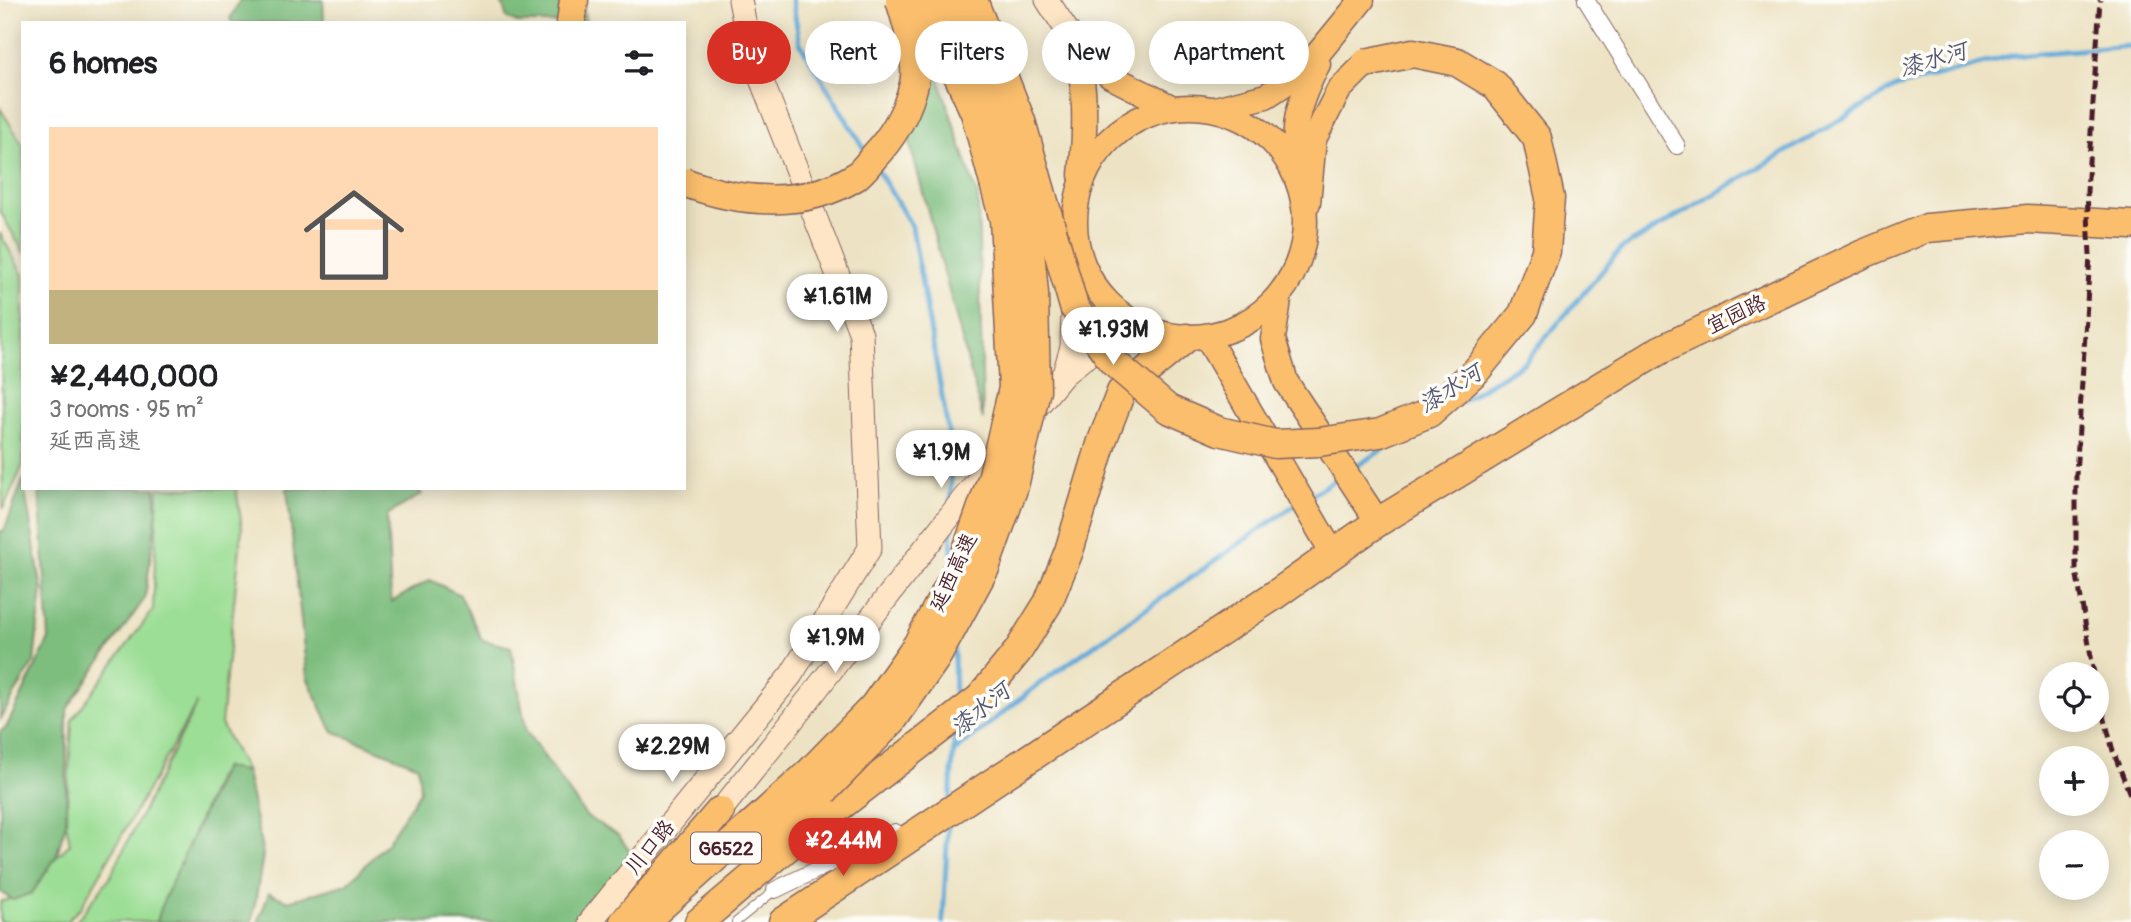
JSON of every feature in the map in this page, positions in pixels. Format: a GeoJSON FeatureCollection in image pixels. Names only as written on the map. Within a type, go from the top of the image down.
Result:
{"type":"FeatureCollection","features":[{"type":"Feature","properties":{"kind":"highway"},"geometry":{"type":"LineString","coordinates":[[571,21],[574,0]]}},
{"type":"Feature","properties":{"kind":"highway"},"geometry":{"type":"LineString","coordinates":[[686,183],[712,193],[766,200],[811,197],[857,176],[897,130],[915,82],[910,33],[900,0]]}},
{"type":"Feature","properties":{"kind":"highway","name":"延西高速"},"geometry":{"type":"LineString","coordinates":[[679,922],[816,783],[874,706],[917,645],[964,558],[992,480],[1013,388],[1004,220],[975,113],[924,0]]}},
{"type":"Feature","properties":{"kind":"highway","name":"延西高速"},"geometry":{"type":"LineString","coordinates":[[644,922],[892,721],[936,658],[985,568],[1014,486],[1036,390],[1034,293],[1027,219],[1001,132],[950,0]]}},
{"type":"Feature","properties":{"kind":"highway"},"geometry":{"type":"LineString","coordinates":[[973,0],[1021,121],[1074,307],[1113,362],[1167,409],[1219,431],[1275,444],[1319,442],[1380,433],[1429,413],[1476,371],[1523,314],[1546,251],[1550,198],[1538,138],[1495,85],[1457,62],[1413,53],[1366,63]]}},
{"type":"Feature","properties":{"kind":"highway","name":"宜园路"},"geometry":{"type":"LineString","coordinates":[[1268,591],[1660,350],[1863,254],[1927,228],[2028,219],[2131,225]]}},
{"type":"Feature","properties":{"kind":"highway"},"geometry":{"type":"LineString","coordinates":[[699,922],[790,845],[980,698],[1018,651],[1048,603],[1069,551],[1087,489],[1121,393],[1196,337]]}},
{"type":"Feature","properties":{"kind":"highway"},"geometry":{"type":"LineString","coordinates":[[762,922],[895,832],[1268,591]]}},
{"type":"Feature","properties":{"kind":"highway"},"geometry":{"type":"LineString","coordinates":[[783,922],[1268,591]]}},
{"type":"Feature","properties":{"kind":"highway"},"geometry":{"type":"LineString","coordinates":[[624,922],[720,811]]}},
{"type":"Feature","properties":{"kind":"main road"},"geometry":{"type":"LineString","coordinates":[[740,0],[750,51],[861,334],[870,548],[791,675]]}},
{"type":"Feature","properties":{"kind":"main road"},"geometry":{"type":"LineString","coordinates":[[1047,0],[1061,21]]}},
{"type":"Feature","properties":{"kind":"main road"},"geometry":{"type":"LineString","coordinates":[[1215,110],[1266,96],[1303,72],[1362,0]]}},
{"type":"Feature","properties":{"kind":"main road"},"geometry":{"type":"LineString","coordinates":[[1304,239],[1305,213],[1294,139],[1298,104],[1332,38]]}},
{"type":"Feature","properties":{"kind":"main road"},"geometry":{"type":"LineString","coordinates":[[1075,236],[1086,273],[1109,305],[1141,327],[1196,337],[1234,329],[1251,319],[1280,294],[1296,268],[1304,239],[1314,139],[1339,90],[1366,63]]}},
{"type":"Feature","properties":{"kind":"main road"},"geometry":{"type":"LineString","coordinates":[[1064,374],[1072,347],[1075,236],[1086,126],[1084,84]]}},
{"type":"Feature","properties":{"kind":"main road"},"geometry":{"type":"LineString","coordinates":[[1126,84],[1173,108]]}},
{"type":"Feature","properties":{"kind":"main road"},"geometry":{"type":"LineString","coordinates":[[1079,188],[1093,159],[1114,134],[1142,117],[1173,108],[1215,110],[1243,120],[1268,137],[1287,160],[1300,188]]}},
{"type":"Feature","properties":{"kind":"main road"},"geometry":{"type":"LineString","coordinates":[[1280,294],[1273,339],[1286,382],[1378,522]]}},
{"type":"Feature","properties":{"kind":"main road"},"geometry":{"type":"LineString","coordinates":[[720,811],[796,720],[917,555],[1064,374],[1084,358],[1141,327]]}},
{"type":"Feature","properties":{"kind":"main road"},"geometry":{"type":"LineString","coordinates":[[1196,337],[1240,394],[1316,519],[1332,552]]}},
{"type":"Feature","properties":{"kind":"main road"},"geometry":{"type":"LineString","coordinates":[[791,675],[858,637]]}},
{"type":"Feature","properties":{"kind":"main road","name":"川口路"},"geometry":{"type":"LineString","coordinates":[[590,922],[791,675]]}},
{"type":"Feature","properties":{"kind":"street"},"geometry":{"type":"LineString","coordinates":[[1586,0],[1677,146]]}},
{"type":"Feature","properties":{"kind":"street"},"geometry":{"type":"LineString","coordinates":[[775,890],[895,832]]}},
{"type":"Feature","properties":{"kind":"lane"},"geometry":{"type":"LineString","coordinates":[[736,922],[775,890]]}},
{"type":"Feature","properties":{"kind":"green space"},"geometry":{"type":"Polygon","coordinates":[[[240,0],[323,0],[324,21],[230,19],[240,0]]]}},
{"type":"Feature","properties":{"kind":"green space"},"geometry":{"type":"Polygon","coordinates":[[[501,0],[582,0],[586,21],[513,21],[507,18],[501,0]]]}},
{"type":"Feature","properties":{"kind":"green space"},"geometry":{"type":"Polygon","coordinates":[[[915,62],[915,84],[941,84],[978,198],[983,419],[905,125],[915,62]]]}},
{"type":"Feature","properties":{"kind":"green space"},"geometry":{"type":"Polygon","coordinates":[[[0,108],[21,142],[21,248],[0,211],[0,108]]]}},
{"type":"Feature","properties":{"kind":"green space"},"geometry":{"type":"Polygon","coordinates":[[[0,233],[21,271],[21,469],[3,509],[0,233]]]}},
{"type":"Feature","properties":{"kind":"green space"},"geometry":{"type":"Polygon","coordinates":[[[21,485],[21,490],[25,490],[42,590],[34,662],[0,719],[0,531],[4,531],[21,485]]]}},
{"type":"Feature","properties":{"kind":"green space"},"geometry":{"type":"Polygon","coordinates":[[[39,490],[155,490],[157,510],[145,598],[67,709],[66,823],[56,857],[32,893],[13,900],[0,892],[0,731],[6,728],[49,639],[39,490]]]}},
{"type":"Feature","properties":{"kind":"green space"},"geometry":{"type":"Polygon","coordinates":[[[158,490],[236,490],[242,528],[221,724],[246,772],[224,767],[217,777],[157,922],[76,922],[110,877],[197,703],[81,907],[66,922],[0,922],[0,902],[32,893],[56,857],[70,844],[66,823],[72,720],[153,610],[158,490]]]}},
{"type":"Feature","properties":{"kind":"green space"},"geometry":{"type":"Polygon","coordinates":[[[287,490],[419,490],[422,494],[387,515],[391,602],[430,580],[460,595],[482,640],[511,647],[526,731],[586,816],[619,836],[633,856],[579,922],[258,922],[269,893],[288,901],[347,884],[387,843],[420,791],[418,766],[332,731],[307,677],[287,490]]]}},
{"type":"Feature","properties":{"kind":"green space"},"geometry":{"type":"Polygon","coordinates":[[[224,767],[246,772],[263,855],[252,922],[157,922],[162,904],[224,767]]]}},
{"type":"Feature","properties":{"kind":"waterway"},"geometry":{"type":"LineString","coordinates":[[792,0],[800,43],[866,152]]}},
{"type":"Feature","properties":{"kind":"waterway","name":"漆水河"},"geometry":{"type":"LineString","coordinates":[[1462,401],[1525,362],[1621,249],[1896,87],[2014,55],[2131,46]]}},
{"type":"Feature","properties":{"kind":"waterway"},"geometry":{"type":"LineString","coordinates":[[877,169],[912,227],[950,441],[951,503]]}},
{"type":"Feature","properties":{"kind":"waterway","name":"漆水河"},"geometry":{"type":"LineString","coordinates":[[1352,469],[1403,437]]}},
{"type":"Feature","properties":{"kind":"waterway","name":"漆水河"},"geometry":{"type":"LineString","coordinates":[[1308,497],[1341,476]]}},
{"type":"Feature","properties":{"kind":"waterway","name":"漆水河"},"geometry":{"type":"LineString","coordinates":[[956,750],[1039,684],[1296,504]]}},
{"type":"Feature","properties":{"kind":"waterway"},"geometry":{"type":"LineString","coordinates":[[951,527],[952,555]]}},
{"type":"Feature","properties":{"kind":"waterway"},"geometry":{"type":"LineString","coordinates":[[954,649],[955,706]]}},
{"type":"Feature","properties":{"kind":"waterway","name":"漆水河"},"geometry":{"type":"LineString","coordinates":[[950,800],[955,730]]}},
{"type":"Feature","properties":{"kind":"waterway","name":"漆水河"},"geometry":{"type":"LineString","coordinates":[[943,922],[948,824]]}},
{"type":"Feature","properties":{"kind":"railway"},"geometry":{"type":"LineString","coordinates":[[2092,662],[2076,570],[2076,475],[2090,256],[2087,191],[2100,0]]}},
{"type":"Feature","properties":{"kind":"railway"},"geometry":{"type":"LineString","coordinates":[[2108,732],[2131,797]]}}]}
